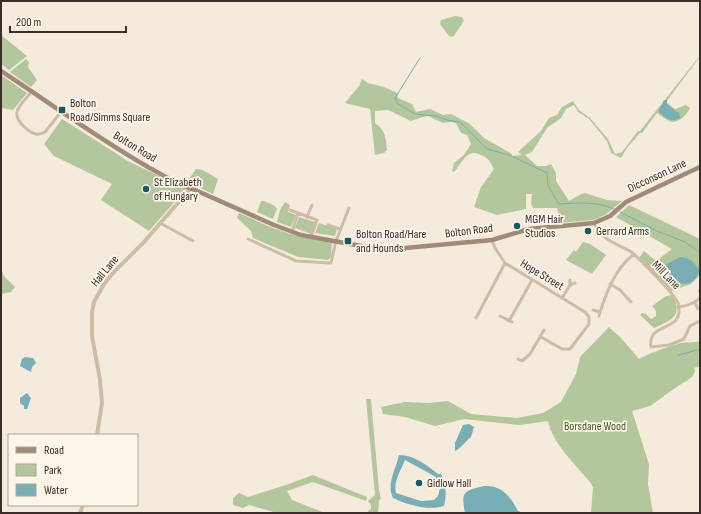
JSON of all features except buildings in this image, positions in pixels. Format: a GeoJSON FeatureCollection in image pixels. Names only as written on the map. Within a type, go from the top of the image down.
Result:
{"type":"FeatureCollection","features":[{"type":"Feature","properties":{"kind":"main road","name":"Bolton Road"},"geometry":{"type":"LineString","coordinates":[[1,71],[133,159],[166,177],[190,189],[292,232],[311,237],[378,249],[492,240],[529,229],[594,223],[610,216],[624,204]]}},
{"type":"Feature","properties":{"kind":"main road","name":"Dicconson Lane"},"geometry":{"type":"LineString","coordinates":[[624,204],[686,173],[700,168]]}},
{"type":"Feature","properties":{"kind":"street"},"geometry":{"type":"LineString","coordinates":[[32,91],[18,108],[16,115],[18,121],[34,133],[37,134],[45,132],[61,112]]}},
{"type":"Feature","properties":{"kind":"street","name":"Hall Lane"},"geometry":{"type":"LineString","coordinates":[[97,434],[102,403],[100,380],[92,336],[92,312],[94,302],[104,284],[113,273],[144,242],[190,189]]}},
{"type":"Feature","properties":{"kind":"street"},"geometry":{"type":"LineString","coordinates":[[307,217],[312,205]]}},
{"type":"Feature","properties":{"kind":"street"},"geometry":{"type":"LineString","coordinates":[[248,239],[296,261],[331,263],[336,241],[349,208]]}},
{"type":"Feature","properties":{"kind":"street"},"geometry":{"type":"LineString","coordinates":[[290,210],[317,220],[311,237]]}},
{"type":"Feature","properties":{"kind":"street"},"geometry":{"type":"LineString","coordinates":[[292,232],[298,213]]}},
{"type":"Feature","properties":{"kind":"street"},"geometry":{"type":"LineString","coordinates":[[160,223],[194,241]]}},
{"type":"Feature","properties":{"kind":"street","name":"Mill Lane"},"geometry":{"type":"LineString","coordinates":[[594,223],[598,230],[612,242],[634,254],[673,294],[678,302],[676,320],[652,335],[650,339],[651,347],[669,345],[684,339],[690,326],[700,320]]}},
{"type":"Feature","properties":{"kind":"street"},"geometry":{"type":"LineString","coordinates":[[328,225],[340,229]]}},
{"type":"Feature","properties":{"kind":"street","name":"Hope Street"},"geometry":{"type":"LineString","coordinates":[[492,240],[495,248],[505,262],[587,313],[590,318],[589,324],[570,350],[562,349],[541,337]]}},
{"type":"Feature","properties":{"kind":"street"},"geometry":{"type":"LineString","coordinates":[[593,310],[599,314],[610,284],[624,264],[634,254]]}},
{"type":"Feature","properties":{"kind":"street"},"geometry":{"type":"LineString","coordinates":[[476,318],[505,262]]}},
{"type":"Feature","properties":{"kind":"street"},"geometry":{"type":"LineString","coordinates":[[500,316],[511,322],[532,280]]}},
{"type":"Feature","properties":{"kind":"street"},"geometry":{"type":"LineString","coordinates":[[562,298],[570,285],[570,280]]}},
{"type":"Feature","properties":{"kind":"street"},"geometry":{"type":"LineString","coordinates":[[570,285],[575,283]]}},
{"type":"Feature","properties":{"kind":"street"},"geometry":{"type":"LineString","coordinates":[[610,284],[620,290],[632,303]]}},
{"type":"Feature","properties":{"kind":"street"},"geometry":{"type":"LineString","coordinates":[[678,307],[688,306],[695,303],[700,298]]}},
{"type":"Feature","properties":{"kind":"street"},"geometry":{"type":"LineString","coordinates":[[695,303],[698,309]]}},
{"type":"Feature","properties":{"kind":"street"},"geometry":{"type":"LineString","coordinates":[[520,365],[522,361],[530,354],[544,330]]}},
{"type":"Feature","properties":{"kind":"street"},"geometry":{"type":"LineString","coordinates":[[518,359],[522,361]]}},
{"type":"Feature","properties":{"kind":"green space"},"geometry":{"type":"Polygon","coordinates":[[[455,16],[462,17],[464,21],[453,37],[449,36],[440,24],[441,20],[455,16]]]}},
{"type":"Feature","properties":{"kind":"green space"},"geometry":{"type":"Polygon","coordinates":[[[1,35],[27,56],[9,70],[1,64],[1,35]]]}},
{"type":"Feature","properties":{"kind":"green space"},"geometry":{"type":"Polygon","coordinates":[[[698,58],[666,102],[675,109],[686,105],[690,108],[687,114],[681,119],[672,122],[657,113],[642,133],[640,133],[627,148],[621,158],[611,153],[607,141],[589,119],[578,112],[574,105],[566,109],[561,118],[547,128],[532,152],[525,155],[537,166],[546,166],[551,164],[556,173],[556,181],[569,201],[585,193],[607,200],[622,201],[605,215],[594,220],[559,223],[557,208],[533,208],[531,204],[532,194],[526,194],[526,209],[497,215],[474,207],[481,187],[494,169],[486,157],[472,153],[466,157],[454,172],[452,171],[454,163],[464,155],[471,144],[467,135],[461,133],[456,123],[443,123],[428,116],[411,121],[388,110],[375,111],[375,123],[381,128],[384,134],[387,150],[384,153],[375,155],[370,109],[345,103],[359,86],[362,79],[368,83],[384,87],[397,93],[398,98],[412,104],[416,112],[430,109],[443,115],[451,114],[470,124],[484,138],[512,154],[512,156],[522,155],[518,152],[541,131],[549,118],[557,115],[562,107],[573,101],[579,110],[590,118],[608,139],[615,154],[622,152],[698,58]]]}},
{"type":"Feature","properties":{"kind":"green space"},"geometry":{"type":"Polygon","coordinates":[[[26,59],[29,62],[28,67],[37,80],[31,87],[10,72],[26,59]]]}},
{"type":"Feature","properties":{"kind":"green space"},"geometry":{"type":"Polygon","coordinates":[[[1,75],[27,93],[13,110],[1,108],[1,75]]]}},
{"type":"Feature","properties":{"kind":"green space"},"geometry":{"type":"Polygon","coordinates":[[[62,119],[128,161],[186,189],[149,231],[101,200],[112,184],[54,156],[44,144],[62,119]]]}},
{"type":"Feature","properties":{"kind":"green space"},"geometry":{"type":"Polygon","coordinates":[[[196,169],[203,170],[218,179],[213,194],[187,182],[196,169]]]}},
{"type":"Feature","properties":{"kind":"green space"},"geometry":{"type":"Polygon","coordinates":[[[261,201],[275,206],[277,209],[273,219],[257,212],[261,201]]]}},
{"type":"Feature","properties":{"kind":"green space"},"geometry":{"type":"Polygon","coordinates":[[[285,202],[290,205],[288,212],[296,215],[291,227],[277,222],[280,210],[285,202]]]}},
{"type":"Feature","properties":{"kind":"green space"},"geometry":{"type":"Polygon","coordinates":[[[629,205],[700,239],[700,275],[691,284],[671,291],[639,258],[644,251],[656,261],[672,249],[616,217],[629,205]]]}},
{"type":"Feature","properties":{"kind":"green space"},"geometry":{"type":"Polygon","coordinates":[[[239,213],[290,234],[332,242],[331,257],[328,260],[298,257],[253,238],[251,231],[237,218],[239,213]]]}},
{"type":"Feature","properties":{"kind":"green space"},"geometry":{"type":"Polygon","coordinates":[[[299,217],[315,222],[311,234],[295,228],[299,217]]]}},
{"type":"Feature","properties":{"kind":"green space"},"geometry":{"type":"Polygon","coordinates":[[[319,223],[337,229],[335,236],[315,233],[319,223]]]}},
{"type":"Feature","properties":{"kind":"green space"},"geometry":{"type":"Polygon","coordinates":[[[583,242],[590,244],[606,255],[592,274],[566,260],[574,250],[576,252],[583,242]]]}},
{"type":"Feature","properties":{"kind":"green space"},"geometry":{"type":"Polygon","coordinates":[[[1,269],[4,276],[15,287],[11,292],[1,294],[1,269]]]}},
{"type":"Feature","properties":{"kind":"green space"},"geometry":{"type":"Polygon","coordinates":[[[673,295],[677,308],[676,313],[674,317],[666,323],[654,328],[640,315],[642,313],[646,314],[651,319],[656,316],[656,311],[652,306],[666,296],[673,295]]]}},
{"type":"Feature","properties":{"kind":"green space","name":"Borsdane Wood"},"geometry":{"type":"Polygon","coordinates":[[[609,327],[621,338],[639,359],[654,352],[681,343],[700,341],[700,366],[694,368],[695,371],[693,376],[650,406],[632,411],[649,464],[648,484],[653,513],[591,513],[593,487],[559,445],[550,429],[548,421],[520,425],[464,419],[435,426],[405,417],[383,414],[381,407],[405,402],[429,403],[448,401],[471,414],[517,418],[543,413],[561,402],[576,374],[580,357],[609,327]]]}},
{"type":"Feature","properties":{"kind":"green space"},"geometry":{"type":"Polygon","coordinates":[[[366,399],[371,399],[381,499],[379,500],[378,513],[367,513],[371,509],[371,505],[368,501],[375,495],[366,399]]]}},
{"type":"Feature","properties":{"kind":"green space"},"geometry":{"type":"Polygon","coordinates":[[[313,475],[367,497],[366,501],[313,482],[287,491],[292,500],[325,513],[277,513],[249,505],[243,508],[233,505],[233,498],[239,493],[248,497],[313,475]]]}},
{"type":"Feature","properties":{"kind":"water"},"geometry":{"type":"Polygon","coordinates":[[[667,100],[667,104],[679,112],[680,118],[670,120],[658,111],[663,101],[667,100]]]}},
{"type":"Feature","properties":{"kind":"water"},"geometry":{"type":"Polygon","coordinates":[[[680,257],[687,258],[692,261],[700,271],[697,277],[689,283],[685,284],[676,282],[665,277],[663,266],[680,257]]]}},
{"type":"Feature","properties":{"kind":"water"},"geometry":{"type":"Polygon","coordinates":[[[25,357],[33,358],[36,363],[32,367],[31,372],[20,366],[22,359],[25,357]]]}},
{"type":"Feature","properties":{"kind":"water"},"geometry":{"type":"Polygon","coordinates":[[[27,393],[31,398],[27,409],[24,409],[24,406],[20,403],[20,398],[27,393]]]}},
{"type":"Feature","properties":{"kind":"water"},"geometry":{"type":"Polygon","coordinates":[[[469,424],[474,427],[471,437],[455,451],[455,443],[463,425],[469,424]]]}},
{"type":"Feature","properties":{"kind":"water"},"geometry":{"type":"Polygon","coordinates":[[[399,455],[405,455],[420,461],[438,474],[441,474],[446,490],[444,506],[425,508],[393,498],[391,493],[391,482],[399,455]],[[405,460],[396,480],[396,493],[421,501],[434,500],[438,496],[440,488],[436,477],[405,460]]]}},
{"type":"Feature","properties":{"kind":"water"},"geometry":{"type":"Polygon","coordinates":[[[484,486],[496,487],[505,492],[518,511],[524,513],[465,513],[463,501],[465,494],[472,489],[484,486]]]}},
{"type":"Feature","properties":{"kind":"waterway"},"geometry":{"type":"LineString","coordinates":[[420,58],[395,98],[398,104],[415,114],[436,116],[447,120],[460,122],[487,149],[509,155],[547,173],[548,186],[559,204],[593,204],[607,206],[614,209]]}},
{"type":"Feature","properties":{"kind":"waterway"},"geometry":{"type":"LineString","coordinates":[[620,212],[657,231],[685,242],[700,253]]}},
{"type":"Feature","properties":{"kind":"waterway"},"geometry":{"type":"LineString","coordinates":[[679,355],[700,349]]}},
{"type":"Feature","properties":{"kind":"place","name":"Bolton Road/Simms Square"},"geometry":{"type":"Point","coordinates":[62,110]}},
{"type":"Feature","properties":{"kind":"place","name":"St Elizabeth of Hungary"},"geometry":{"type":"Point","coordinates":[146,189]}},
{"type":"Feature","properties":{"kind":"place","name":"MGM Hair Studios"},"geometry":{"type":"Point","coordinates":[517,226]}},
{"type":"Feature","properties":{"kind":"place","name":"Gerrard Arms"},"geometry":{"type":"Point","coordinates":[588,231]}},
{"type":"Feature","properties":{"kind":"place","name":"Bolton Road/Hare and Hounds"},"geometry":{"type":"Point","coordinates":[348,241]}},
{"type":"Feature","properties":{"kind":"place","name":"Gidlow Hall"},"geometry":{"type":"Point","coordinates":[419,483]}}]}
